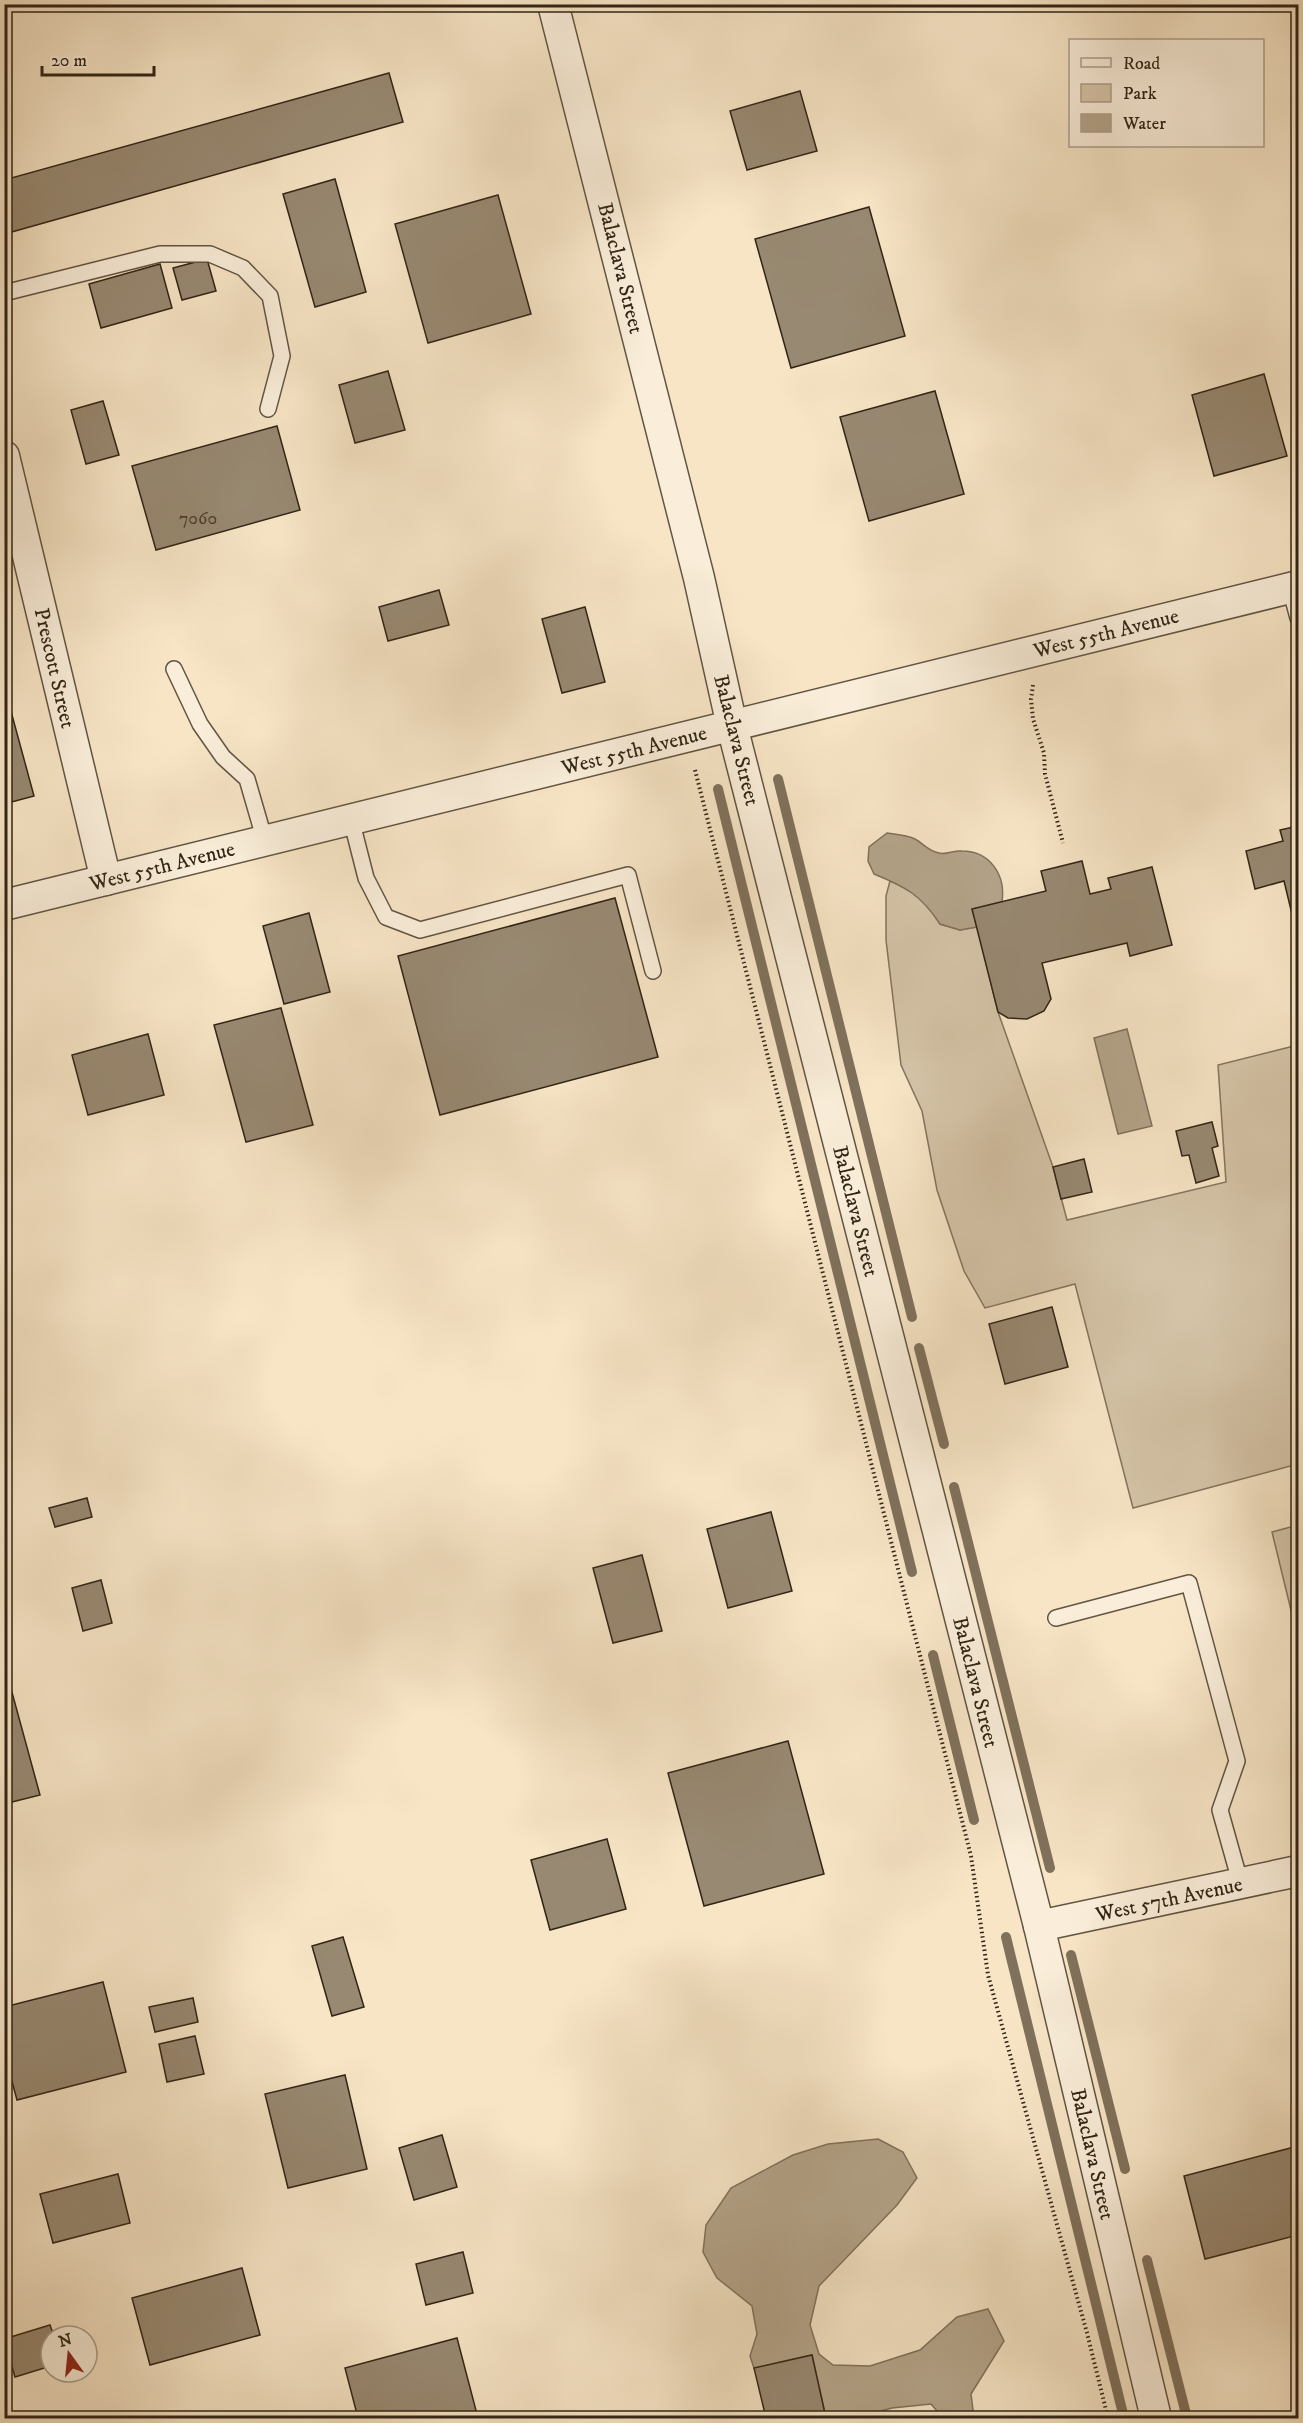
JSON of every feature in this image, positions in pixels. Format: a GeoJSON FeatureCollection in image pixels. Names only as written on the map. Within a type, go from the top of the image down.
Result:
{"type":"FeatureCollection","features":[{"type":"Feature","properties":{"kind":"street","name":"Balaclava Street"},"geometry":{"type":"LineString","coordinates":[[552,4],[699,578],[732,726],[1039,1926],[1156,2418]]}},
{"type":"Feature","properties":{"kind":"street","name":"Prescott Street"},"geometry":{"type":"LineString","coordinates":[[4,456],[106,880]]}},
{"type":"Feature","properties":{"kind":"street","name":"West 55th Avenue"},"geometry":{"type":"LineString","coordinates":[[4,905],[1294,587]]}},
{"type":"Feature","properties":{"kind":"street","name":"West 57th Avenue"},"geometry":{"type":"LineString","coordinates":[[1039,1926],[1299,1871]]}},
{"type":"Feature","properties":{"kind":"lane"},"geometry":{"type":"LineString","coordinates":[[4,293],[160,254],[210,254],[243,268],[270,296],[282,357],[268,409]]}},
{"type":"Feature","properties":{"kind":"lane"},"geometry":{"type":"LineString","coordinates":[[1294,587],[1299,618]]}},
{"type":"Feature","properties":{"kind":"lane"},"geometry":{"type":"LineString","coordinates":[[174,669],[200,724],[223,757],[248,779],[265,841]]}},
{"type":"Feature","properties":{"kind":"lane"},"geometry":{"type":"LineString","coordinates":[[351,819],[366,878],[386,918],[420,930],[628,875],[653,971]]}},
{"type":"Feature","properties":{"kind":"lane"},"geometry":{"type":"LineString","coordinates":[[1056,1618],[1190,1583],[1237,1761],[1220,1810],[1241,1885]]}},
{"type":"Feature","properties":{"kind":"path"},"geometry":{"type":"LineString","coordinates":[[1030,652],[1034,675],[1031,699],[1033,719],[1044,753],[1045,774],[1063,843]]}},
{"type":"Feature","properties":{"kind":"path"},"geometry":{"type":"LineString","coordinates":[[686,737],[969,1845],[982,1921],[988,1975],[1084,2322],[1108,2418]]}},
{"type":"Feature","properties":{"kind":"green space"},"geometry":{"type":"Polygon","coordinates":[[[890,881],[919,898],[940,924],[960,930],[977,927],[998,1012],[1053,1167],[1067,1220],[1226,1182],[1218,1065],[1298,1045],[1298,1441],[1294,1442],[1298,1464],[1133,1508],[1075,1284],[985,1308],[964,1271],[937,1190],[922,1111],[901,1065],[886,940],[886,896],[890,881]]]}},
{"type":"Feature","properties":{"kind":"green space"},"geometry":{"type":"Polygon","coordinates":[[[1298,1525],[1298,1639],[1272,1532],[1298,1525]]]}},
{"type":"Feature","properties":{"kind":"water"},"geometry":{"type":"Polygon","coordinates":[[[887,833],[912,838],[939,853],[962,851],[981,855],[994,866],[998,874],[1003,892],[1002,902],[972,909],[977,927],[960,930],[940,924],[912,893],[874,874],[868,861],[869,847],[887,833]]]}},
{"type":"Feature","properties":{"kind":"water"},"geometry":{"type":"Polygon","coordinates":[[[1127,1029],[1152,1126],[1118,1134],[1094,1038],[1127,1029]]]}},
{"type":"Feature","properties":{"kind":"water"},"geometry":{"type":"Polygon","coordinates":[[[878,2139],[903,2152],[917,2178],[897,2205],[819,2286],[810,2325],[819,2354],[833,2365],[870,2366],[920,2350],[957,2317],[988,2309],[1004,2341],[971,2394],[974,2418],[943,2418],[931,2404],[892,2408],[855,2418],[826,2418],[812,2355],[754,2368],[750,2356],[757,2334],[752,2306],[717,2278],[703,2252],[706,2225],[731,2188],[793,2155],[828,2144],[878,2139]]]}},
{"type":"Feature","properties":{"kind":"building"},"geometry":{"type":"Polygon","coordinates":[[[389,73],[403,122],[8,233],[4,220],[4,180],[389,73]]]}},
{"type":"Feature","properties":{"kind":"building"},"geometry":{"type":"Polygon","coordinates":[[[800,91],[817,151],[747,170],[730,111],[800,91]]]}},
{"type":"Feature","properties":{"kind":"building"},"geometry":{"type":"Polygon","coordinates":[[[335,179],[366,292],[315,307],[283,194],[335,179]]]}},
{"type":"Feature","properties":{"kind":"building"},"geometry":{"type":"Polygon","coordinates":[[[498,195],[531,314],[428,343],[395,224],[498,195]]]}},
{"type":"Feature","properties":{"kind":"building"},"geometry":{"type":"Polygon","coordinates":[[[869,207],[905,336],[791,368],[755,239],[869,207]]]}},
{"type":"Feature","properties":{"kind":"building"},"geometry":{"type":"Polygon","coordinates":[[[207,259],[216,291],[182,300],[173,268],[207,259]]]}},
{"type":"Feature","properties":{"kind":"building"},"geometry":{"type":"Polygon","coordinates":[[[160,264],[172,308],[101,328],[89,284],[160,264]]]}},
{"type":"Feature","properties":{"kind":"building"},"geometry":{"type":"Polygon","coordinates":[[[388,371],[405,430],[355,443],[339,385],[388,371]]]}},
{"type":"Feature","properties":{"kind":"building"},"geometry":{"type":"Polygon","coordinates":[[[1264,374],[1287,456],[1214,476],[1192,395],[1264,374]]]}},
{"type":"Feature","properties":{"kind":"building"},"geometry":{"type":"Polygon","coordinates":[[[935,391],[964,494],[869,521],[840,417],[935,391]]]}},
{"type":"Feature","properties":{"kind":"building"},"geometry":{"type":"Polygon","coordinates":[[[103,401],[119,455],[86,464],[71,410],[103,401]]]}},
{"type":"Feature","properties":{"kind":"building"},"geometry":{"type":"Polygon","coordinates":[[[277,426],[300,510],[156,550],[132,466],[277,426]]]}},
{"type":"Feature","properties":{"kind":"building"},"geometry":{"type":"Polygon","coordinates":[[[439,590],[449,625],[388,641],[379,607],[439,590]]]}},
{"type":"Feature","properties":{"kind":"building"},"geometry":{"type":"Polygon","coordinates":[[[585,607],[605,682],[562,693],[542,619],[585,607]]]}},
{"type":"Feature","properties":{"kind":"building"},"geometry":{"type":"Polygon","coordinates":[[[9,704],[34,796],[4,804],[4,705],[9,704]]]}},
{"type":"Feature","properties":{"kind":"building"},"geometry":{"type":"Polygon","coordinates":[[[1298,826],[1298,939],[1284,881],[1255,889],[1246,851],[1283,841],[1280,830],[1298,826]]]}},
{"type":"Feature","properties":{"kind":"building"},"geometry":{"type":"Polygon","coordinates":[[[1082,861],[1090,894],[1111,889],[1108,878],[1152,867],[1172,945],[1130,956],[1127,943],[1042,963],[1051,999],[1044,1011],[1027,1019],[1008,1018],[998,1012],[972,909],[1046,891],[1041,871],[1082,861]]]}},
{"type":"Feature","properties":{"kind":"building"},"geometry":{"type":"Polygon","coordinates":[[[615,898],[658,1057],[440,1115],[398,956],[615,898]]]}},
{"type":"Feature","properties":{"kind":"building"},"geometry":{"type":"Polygon","coordinates":[[[309,913],[330,992],[284,1004],[263,926],[309,913]]]}},
{"type":"Feature","properties":{"kind":"building"},"geometry":{"type":"Polygon","coordinates":[[[281,1008],[313,1125],[246,1142],[214,1025],[281,1008]]]}},
{"type":"Feature","properties":{"kind":"building"},"geometry":{"type":"Polygon","coordinates":[[[148,1034],[164,1095],[88,1115],[72,1055],[148,1034]]]}},
{"type":"Feature","properties":{"kind":"building"},"geometry":{"type":"Polygon","coordinates":[[[1212,1122],[1218,1146],[1212,1148],[1219,1176],[1196,1183],[1189,1155],[1182,1156],[1176,1131],[1212,1122]]]}},
{"type":"Feature","properties":{"kind":"building"},"geometry":{"type":"Polygon","coordinates":[[[1084,1159],[1092,1192],[1061,1199],[1053,1167],[1084,1159]]]}},
{"type":"Feature","properties":{"kind":"building"},"geometry":{"type":"Polygon","coordinates":[[[1052,1307],[1068,1367],[1005,1384],[989,1324],[1052,1307]]]}},
{"type":"Feature","properties":{"kind":"building"},"geometry":{"type":"Polygon","coordinates":[[[87,1498],[92,1517],[55,1527],[49,1508],[87,1498]]]}},
{"type":"Feature","properties":{"kind":"building"},"geometry":{"type":"Polygon","coordinates":[[[771,1512],[792,1591],[728,1608],[707,1529],[771,1512]]]}},
{"type":"Feature","properties":{"kind":"building"},"geometry":{"type":"Polygon","coordinates":[[[642,1555],[662,1631],[613,1643],[593,1568],[642,1555]]]}},
{"type":"Feature","properties":{"kind":"building"},"geometry":{"type":"Polygon","coordinates":[[[101,1580],[112,1623],[83,1631],[72,1588],[101,1580]]]}},
{"type":"Feature","properties":{"kind":"building"},"geometry":{"type":"Polygon","coordinates":[[[4,1663],[40,1795],[4,1804],[4,1663]]]}},
{"type":"Feature","properties":{"kind":"building"},"geometry":{"type":"Polygon","coordinates":[[[788,1741],[824,1874],[704,1906],[668,1773],[788,1741]]]}},
{"type":"Feature","properties":{"kind":"building"},"geometry":{"type":"Polygon","coordinates":[[[607,1839],[626,1909],[550,1930],[531,1860],[607,1839]]]}},
{"type":"Feature","properties":{"kind":"building"},"geometry":{"type":"Polygon","coordinates":[[[343,1937],[364,2007],[332,2016],[312,1946],[343,1937]]]}},
{"type":"Feature","properties":{"kind":"building"},"geometry":{"type":"Polygon","coordinates":[[[103,1982],[126,2072],[17,2100],[4,2052],[4,2007],[103,1982]]]}},
{"type":"Feature","properties":{"kind":"building"},"geometry":{"type":"Polygon","coordinates":[[[193,1998],[198,2022],[155,2032],[149,2007],[193,1998]]]}},
{"type":"Feature","properties":{"kind":"building"},"geometry":{"type":"Polygon","coordinates":[[[195,2036],[204,2074],[167,2082],[159,2044],[195,2036]]]}},
{"type":"Feature","properties":{"kind":"building"},"geometry":{"type":"Polygon","coordinates":[[[345,2075],[367,2169],[288,2188],[265,2094],[345,2075]]]}},
{"type":"Feature","properties":{"kind":"building"},"geometry":{"type":"Polygon","coordinates":[[[442,2135],[457,2187],[414,2200],[399,2148],[442,2135]]]}},
{"type":"Feature","properties":{"kind":"building"},"geometry":{"type":"Polygon","coordinates":[[[1298,2146],[1298,2235],[1205,2259],[1184,2176],[1298,2146]]]}},
{"type":"Feature","properties":{"kind":"building"},"geometry":{"type":"Polygon","coordinates":[[[118,2174],[130,2223],[53,2243],[40,2194],[118,2174]]]}},
{"type":"Feature","properties":{"kind":"building"},"geometry":{"type":"Polygon","coordinates":[[[463,2252],[473,2293],[426,2305],[416,2264],[463,2252]]]}},
{"type":"Feature","properties":{"kind":"building"},"geometry":{"type":"Polygon","coordinates":[[[242,2268],[260,2335],[150,2365],[132,2298],[242,2268]]]}},
{"type":"Feature","properties":{"kind":"building"},"geometry":{"type":"Polygon","coordinates":[[[39,2328],[39,2370],[15,2377],[4,2339],[39,2328]]]}},
{"type":"Feature","properties":{"kind":"building"},"geometry":{"type":"Polygon","coordinates":[[[457,2338],[478,2418],[358,2418],[345,2368],[457,2338]]]}},
{"type":"Feature","properties":{"kind":"building"},"geometry":{"type":"Polygon","coordinates":[[[812,2355],[826,2418],[766,2418],[754,2368],[812,2355]]]}},
{"type":"Feature","properties":{"kind":"waterway"},"geometry":{"type":"LineString","coordinates":[[778,779],[912,1317]]}},
{"type":"Feature","properties":{"kind":"waterway"},"geometry":{"type":"LineString","coordinates":[[718,789],[912,1572]]}},
{"type":"Feature","properties":{"kind":"waterway"},"geometry":{"type":"LineString","coordinates":[[919,1348],[944,1444]]}},
{"type":"Feature","properties":{"kind":"waterway"},"geometry":{"type":"LineString","coordinates":[[954,1487],[1050,1868]]}},
{"type":"Feature","properties":{"kind":"waterway"},"geometry":{"type":"LineString","coordinates":[[933,1655],[974,1820]]}},
{"type":"Feature","properties":{"kind":"waterway"},"geometry":{"type":"LineString","coordinates":[[1006,1937],[1124,2418]]}},
{"type":"Feature","properties":{"kind":"waterway"},"geometry":{"type":"LineString","coordinates":[[1071,1955],[1125,2169]]}},
{"type":"Feature","properties":{"kind":"waterway"},"geometry":{"type":"LineString","coordinates":[[1147,2260],[1187,2418]]}}]}
